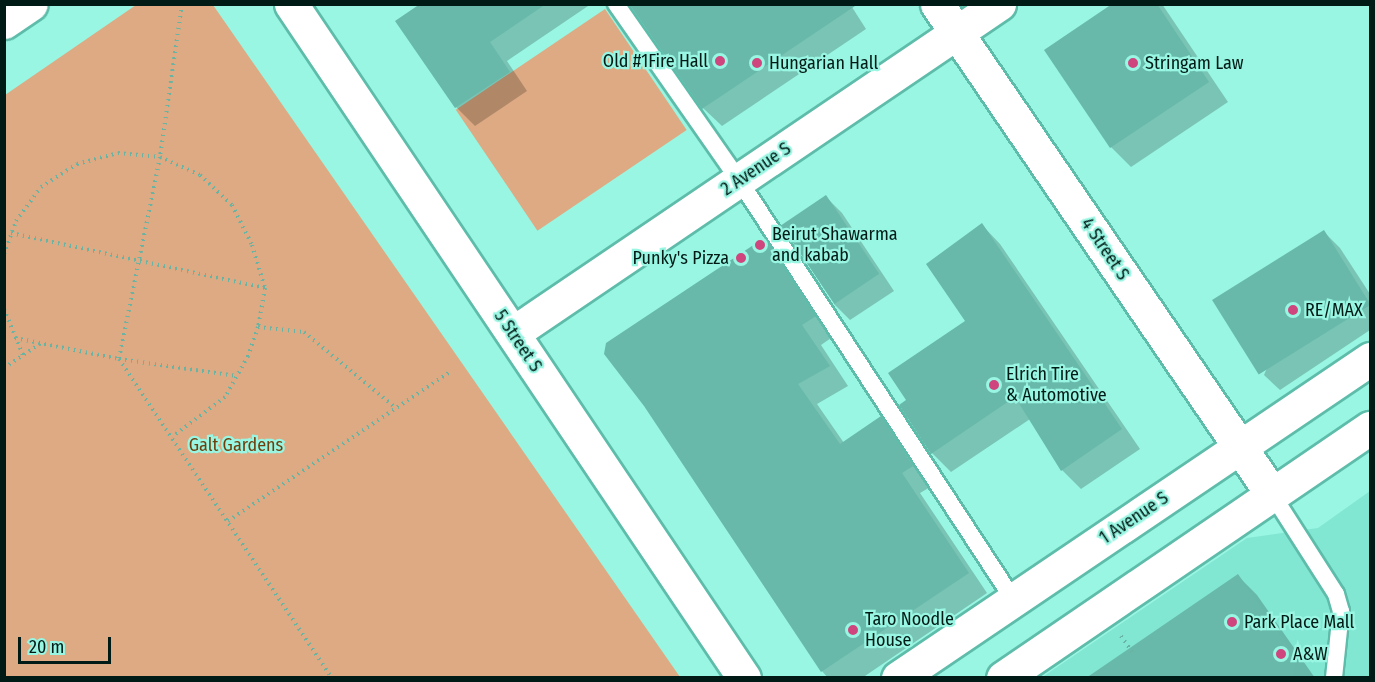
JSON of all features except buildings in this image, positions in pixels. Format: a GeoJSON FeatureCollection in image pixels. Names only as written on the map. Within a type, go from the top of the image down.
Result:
{"type":"FeatureCollection","features":[{"type":"Feature","properties":{"kind":"street"},"geometry":{"type":"LineString","coordinates":[[4,22],[31,4]]}},
{"type":"Feature","properties":{"kind":"street","name":"5 Street S"},"geometry":{"type":"LineString","coordinates":[[291,4],[744,678]]}},
{"type":"Feature","properties":{"kind":"street","name":"4 Street S"},"geometry":{"type":"LineString","coordinates":[[937,4],[1272,494]]}},
{"type":"Feature","properties":{"kind":"street","name":"2 Avenue S"},"geometry":{"type":"LineString","coordinates":[[513,333],[999,4]]}},
{"type":"Feature","properties":{"kind":"street","name":"1 Avenue S"},"geometry":{"type":"LineString","coordinates":[[898,678],[1371,359]]}},
{"type":"Feature","properties":{"kind":"street"},"geometry":{"type":"LineString","coordinates":[[1003,678],[1371,428]]}},
{"type":"Feature","properties":{"kind":"lane"},"geometry":{"type":"LineString","coordinates":[[616,4],[740,180],[1013,599]]}},
{"type":"Feature","properties":{"kind":"lane"},"geometry":{"type":"LineString","coordinates":[[1272,494],[1336,594],[1341,611],[1334,678]]}},
{"type":"Feature","properties":{"kind":"path"},"geometry":{"type":"LineString","coordinates":[[182,4],[160,157],[119,359],[332,678]]}},
{"type":"Feature","properties":{"kind":"path"},"geometry":{"type":"LineString","coordinates":[[4,254],[11,233],[41,187],[76,164],[118,153],[160,157],[200,175],[232,205],[252,245],[265,288],[258,327],[237,376],[225,397],[172,437]]}},
{"type":"Feature","properties":{"kind":"path"},"geometry":{"type":"LineString","coordinates":[[11,233],[265,288]]}},
{"type":"Feature","properties":{"kind":"path"},"geometry":{"type":"LineString","coordinates":[[4,309],[23,355]]}},
{"type":"Feature","properties":{"kind":"path"},"geometry":{"type":"LineString","coordinates":[[258,327],[304,332],[396,408]]}},
{"type":"Feature","properties":{"kind":"path"},"geometry":{"type":"LineString","coordinates":[[15,338],[119,359],[237,376]]}},
{"type":"Feature","properties":{"kind":"path"},"geometry":{"type":"LineString","coordinates":[[4,368],[41,343]]}},
{"type":"Feature","properties":{"kind":"path"},"geometry":{"type":"LineString","coordinates":[[228,522],[450,372]]}},
{"type":"Feature","properties":{"kind":"path"},"geometry":{"type":"LineString","coordinates":[[1119,633],[1133,653]]}},
{"type":"Feature","properties":{"kind":"shaded area"},"geometry":{"type":"Polygon","coordinates":[[[1370,491],[1370,677],[1041,678],[1247,538],[1318,528],[1370,491]]]}},
{"type":"Feature","properties":{"kind":"green space","name":"Galt Gardens"},"geometry":{"type":"Polygon","coordinates":[[[136,5],[213,5],[680,677],[5,677],[5,95],[136,5]]]}},
{"type":"Feature","properties":{"kind":"green space"},"geometry":{"type":"Polygon","coordinates":[[[605,9],[687,130],[537,231],[456,110],[605,9]]]}},
{"type":"Feature","properties":{"kind":"place","name":"Old #1Fire Hall"},"geometry":{"type":"Point","coordinates":[720,61]}},
{"type":"Feature","properties":{"kind":"place","name":"Hungarian Hall"},"geometry":{"type":"Point","coordinates":[757,63]}},
{"type":"Feature","properties":{"kind":"place","name":"Stringam Law"},"geometry":{"type":"Point","coordinates":[1133,63]}},
{"type":"Feature","properties":{"kind":"place","name":"Beirut Shawarma and kabab"},"geometry":{"type":"Point","coordinates":[760,245]}},
{"type":"Feature","properties":{"kind":"place","name":"Punky's Pizza"},"geometry":{"type":"Point","coordinates":[741,258]}},
{"type":"Feature","properties":{"kind":"place","name":"RE/MAX"},"geometry":{"type":"Point","coordinates":[1293,310]}},
{"type":"Feature","properties":{"kind":"place","name":"Elrich Tire & Automotive"},"geometry":{"type":"Point","coordinates":[994,385]}},
{"type":"Feature","properties":{"kind":"place","name":"Park Place Mall"},"geometry":{"type":"Point","coordinates":[1232,622]}},
{"type":"Feature","properties":{"kind":"place","name":"Taro Noodle House"},"geometry":{"type":"Point","coordinates":[853,630]}},
{"type":"Feature","properties":{"kind":"place","name":"A&W"},"geometry":{"type":"Point","coordinates":[1281,654]}}]}
